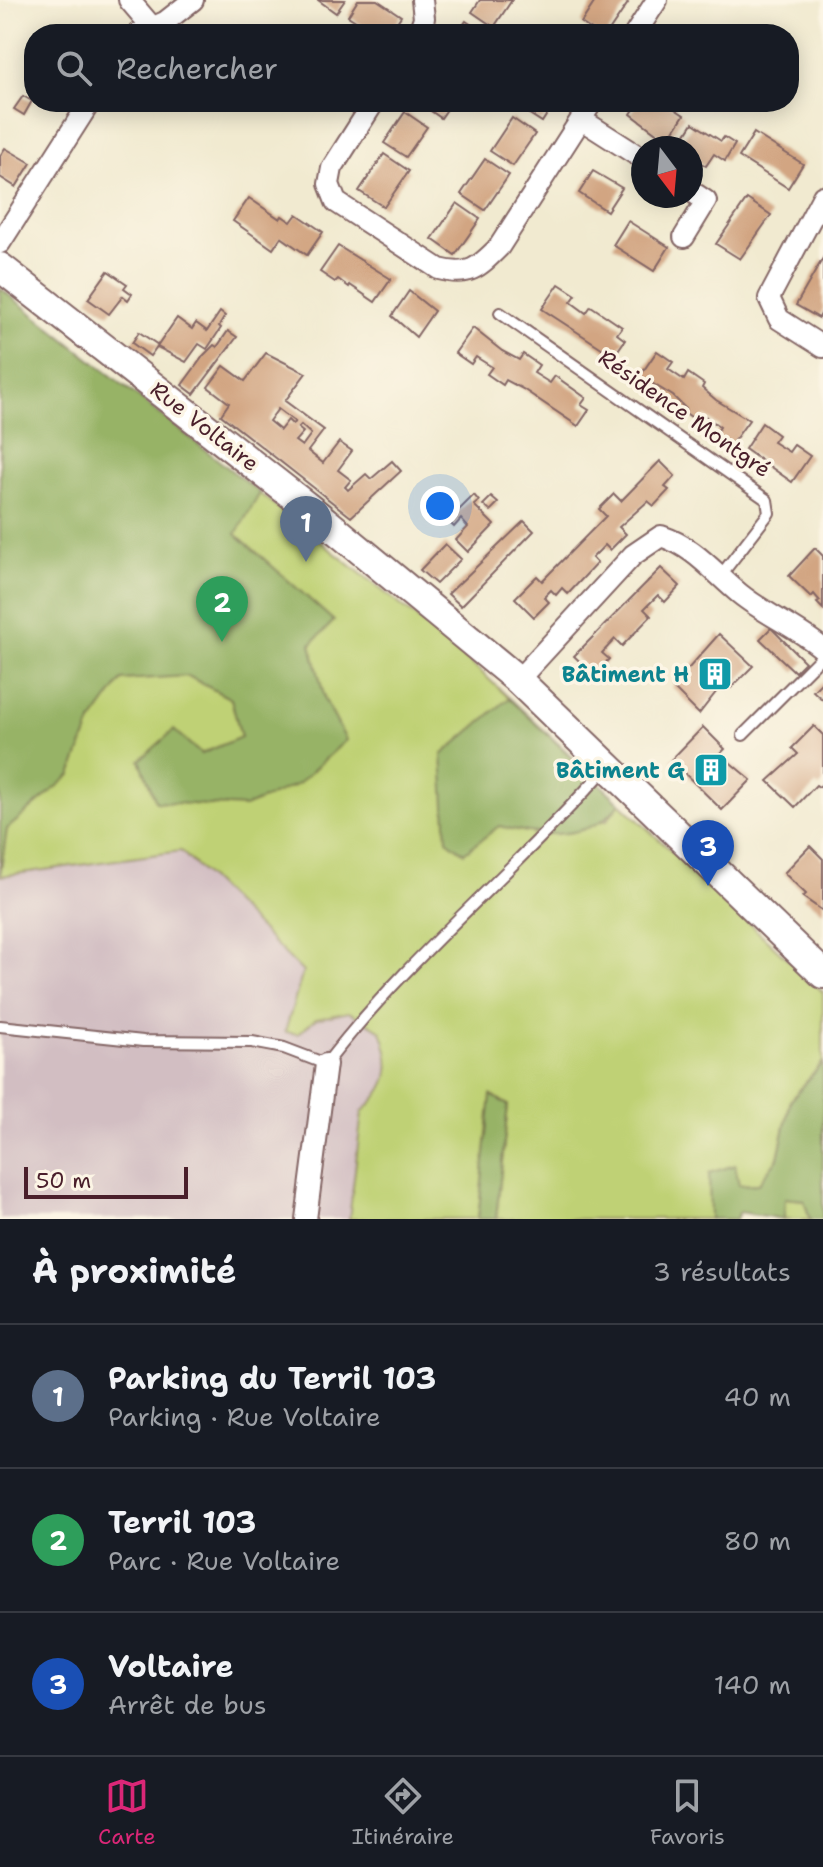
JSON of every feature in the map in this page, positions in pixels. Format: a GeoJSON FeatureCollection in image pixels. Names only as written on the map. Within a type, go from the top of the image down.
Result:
{"type":"FeatureCollection","features":[{"type":"Feature","properties":{"kind":"street"},"geometry":{"type":"LineString","coordinates":[[129,0],[142,24]]}},
{"type":"Feature","properties":{"kind":"street"},"geometry":{"type":"LineString","coordinates":[[160,24],[193,0]]}},
{"type":"Feature","properties":{"kind":"street"},"geometry":{"type":"LineString","coordinates":[[422,0],[422,24]]}},
{"type":"Feature","properties":{"kind":"street"},"geometry":{"type":"LineString","coordinates":[[641,24],[657,0]]}},
{"type":"Feature","properties":{"kind":"street"},"geometry":{"type":"LineString","coordinates":[[0,243],[84,112]]}},
{"type":"Feature","properties":{"kind":"street"},"geometry":{"type":"LineString","coordinates":[[368,112],[332,168],[329,184],[336,202],[439,269],[458,274],[484,262],[499,247],[561,146],[586,112]]}},
{"type":"Feature","properties":{"kind":"street"},"geometry":{"type":"LineString","coordinates":[[588,112],[631,149]]}},
{"type":"Feature","properties":{"kind":"street"},"geometry":{"type":"LineString","coordinates":[[823,196],[769,298],[779,319],[823,347]]}},
{"type":"Feature","properties":{"kind":"street"},"geometry":{"type":"LineString","coordinates":[[684,237],[702,208]]}},
{"type":"Feature","properties":{"kind":"street","name":"Rue Voltaire"},"geometry":{"type":"LineString","coordinates":[[0,267],[319,516],[518,680],[823,974]]}},
{"type":"Feature","properties":{"kind":"street"},"geometry":{"type":"LineString","coordinates":[[518,680],[633,555],[661,536],[683,543],[741,595],[797,627],[823,649]]}},
{"type":"Feature","properties":{"kind":"street"},"geometry":{"type":"LineString","coordinates":[[306,1219],[326,1064]]}},
{"type":"Feature","properties":{"kind":"lane","name":"Résidence Montgré"},"geometry":{"type":"LineString","coordinates":[[500,313],[767,500],[769,513],[721,575]]}},
{"type":"Feature","properties":{"kind":"lane"},"geometry":{"type":"LineString","coordinates":[[743,735],[823,655]]}},
{"type":"Feature","properties":{"kind":"lane"},"geometry":{"type":"LineString","coordinates":[[0,1026],[143,1041],[252,1042],[284,1048],[326,1064],[366,1013],[468,906],[526,855],[607,766]]}},
{"type":"Feature","properties":{"kind":"shaded area"},"geometry":{"type":"Polygon","coordinates":[[[181,851],[304,972],[483,880],[478,1219],[0,1219],[0,876],[181,851]]]}},
{"type":"Feature","properties":{"kind":"green space"},"geometry":{"type":"Polygon","coordinates":[[[0,288],[412,614],[478,669],[592,775],[534,834],[607,820],[620,803],[823,992],[823,1062],[791,1100],[778,1158],[758,1184],[739,1185],[710,1173],[710,1219],[496,1219],[508,1105],[492,1095],[478,1219],[349,1219],[362,1112],[379,1093],[388,1074],[388,1055],[381,1031],[349,1012],[316,1019],[298,1034],[285,1032],[303,972],[181,851],[0,876],[0,288]]]}},
{"type":"Feature","properties":{"kind":"green space"},"geometry":{"type":"Polygon","coordinates":[[[0,288],[260,493],[236,534],[334,621],[311,644],[325,700],[346,740],[298,784],[245,807],[156,802],[140,760],[174,730],[201,754],[241,737],[231,699],[188,676],[122,680],[91,723],[71,775],[7,829],[0,876],[0,288]]]}},
{"type":"Feature","properties":{"kind":"green space"},"geometry":{"type":"Polygon","coordinates":[[[509,698],[620,803],[595,825],[565,833],[532,833],[499,826],[464,853],[447,840],[442,755],[509,698]]]}},
{"type":"Feature","properties":{"kind":"green space"},"geometry":{"type":"Polygon","coordinates":[[[823,1062],[823,1219],[810,1219],[804,1200],[785,1198],[784,1219],[739,1212],[736,1219],[710,1219],[709,1173],[735,1165],[739,1185],[758,1184],[778,1158],[791,1100],[823,1062]]]}},
{"type":"Feature","properties":{"kind":"green space"},"geometry":{"type":"Polygon","coordinates":[[[491,1095],[508,1105],[496,1219],[478,1219],[491,1095]]]}},
{"type":"Feature","properties":{"kind":"green space"},"geometry":{"type":"Polygon","coordinates":[[[785,1198],[804,1200],[810,1219],[784,1219],[785,1198]]]}},
{"type":"Feature","properties":{"kind":"building"},"geometry":{"type":"Polygon","coordinates":[[[318,0],[345,0],[336,13],[318,0]]]}},
{"type":"Feature","properties":{"kind":"building"},"geometry":{"type":"Polygon","coordinates":[[[358,0],[377,0],[401,16],[396,24],[360,24],[348,16],[358,0]]]}},
{"type":"Feature","properties":{"kind":"building"},"geometry":{"type":"Polygon","coordinates":[[[480,0],[512,0],[496,24],[490,24],[472,12],[480,0]]]}},
{"type":"Feature","properties":{"kind":"building"},"geometry":{"type":"Polygon","coordinates":[[[596,0],[623,0],[628,3],[614,24],[581,23],[596,0]]]}},
{"type":"Feature","properties":{"kind":"building"},"geometry":{"type":"Polygon","coordinates":[[[23,96],[24,97],[24,115],[14,109],[23,96]]]}},
{"type":"Feature","properties":{"kind":"building"},"geometry":{"type":"Polygon","coordinates":[[[405,112],[427,127],[406,157],[384,143],[405,112]]]}},
{"type":"Feature","properties":{"kind":"building"},"geometry":{"type":"Polygon","coordinates":[[[526,112],[548,112],[542,122],[526,112]]]}},
{"type":"Feature","properties":{"kind":"building"},"geometry":{"type":"Polygon","coordinates":[[[632,112],[679,112],[684,115],[670,136],[660,136],[632,112]]]}},
{"type":"Feature","properties":{"kind":"building"},"geometry":{"type":"Polygon","coordinates":[[[512,118],[535,134],[513,166],[490,151],[512,118]]]}},
{"type":"Feature","properties":{"kind":"building"},"geometry":{"type":"Polygon","coordinates":[[[693,123],[721,141],[724,137],[735,144],[725,161],[714,154],[706,166],[703,164],[703,136],[685,136],[693,123]]]}},
{"type":"Feature","properties":{"kind":"building"},"geometry":{"type":"Polygon","coordinates":[[[754,133],[803,164],[788,188],[739,157],[754,133]]]}},
{"type":"Feature","properties":{"kind":"building"},"geometry":{"type":"Polygon","coordinates":[[[5,148],[31,163],[16,187],[0,177],[0,156],[5,148]]]}},
{"type":"Feature","properties":{"kind":"building"},"geometry":{"type":"Polygon","coordinates":[[[384,154],[409,171],[384,207],[359,191],[384,154]]]}},
{"type":"Feature","properties":{"kind":"building"},"geometry":{"type":"Polygon","coordinates":[[[485,159],[509,175],[485,210],[461,194],[485,159]]]}},
{"type":"Feature","properties":{"kind":"building"},"geometry":{"type":"Polygon","coordinates":[[[593,171],[622,188],[607,211],[579,193],[593,171]]]}},
{"type":"Feature","properties":{"kind":"building"},"geometry":{"type":"Polygon","coordinates":[[[249,198],[280,219],[282,216],[291,222],[297,214],[323,232],[307,255],[281,237],[273,249],[233,221],[249,198]]]}},
{"type":"Feature","properties":{"kind":"building"},"geometry":{"type":"Polygon","coordinates":[[[747,199],[771,215],[740,259],[716,244],[747,199]]]}},
{"type":"Feature","properties":{"kind":"building"},"geometry":{"type":"Polygon","coordinates":[[[457,203],[480,219],[455,255],[432,239],[457,203]]]}},
{"type":"Feature","properties":{"kind":"building"},"geometry":{"type":"Polygon","coordinates":[[[628,221],[669,247],[654,271],[613,245],[628,221]]]}},
{"type":"Feature","properties":{"kind":"building"},"geometry":{"type":"Polygon","coordinates":[[[338,246],[391,279],[375,302],[350,285],[338,279],[335,282],[320,272],[338,246]]]}},
{"type":"Feature","properties":{"kind":"building"},"geometry":{"type":"Polygon","coordinates":[[[823,258],[823,310],[819,318],[796,305],[823,258]]]}},
{"type":"Feature","properties":{"kind":"building"},"geometry":{"type":"Polygon","coordinates":[[[108,271],[127,284],[124,288],[132,294],[128,300],[123,296],[109,314],[88,299],[108,271]]]}},
{"type":"Feature","properties":{"kind":"building"},"geometry":{"type":"Polygon","coordinates":[[[559,284],[576,295],[571,302],[586,313],[591,306],[622,327],[617,334],[625,340],[614,356],[542,309],[559,284]]]}},
{"type":"Feature","properties":{"kind":"building"},"geometry":{"type":"Polygon","coordinates":[[[409,291],[434,311],[416,337],[392,316],[409,291]]]}},
{"type":"Feature","properties":{"kind":"building"},"geometry":{"type":"Polygon","coordinates":[[[220,312],[225,316],[219,326],[221,328],[207,349],[199,344],[186,362],[157,347],[177,318],[192,329],[196,323],[207,331],[220,312]]]}},
{"type":"Feature","properties":{"kind":"building"},"geometry":{"type":"Polygon","coordinates":[[[473,328],[502,351],[519,360],[523,354],[539,365],[534,373],[550,383],[555,376],[586,398],[581,405],[589,410],[578,426],[523,389],[506,380],[503,385],[487,374],[492,367],[476,357],[471,364],[455,353],[473,328]]]}},
{"type":"Feature","properties":{"kind":"building"},"geometry":{"type":"Polygon","coordinates":[[[228,331],[237,337],[194,394],[182,385],[204,355],[214,345],[217,347],[228,331]]]}},
{"type":"Feature","properties":{"kind":"building"},"geometry":{"type":"Polygon","coordinates":[[[139,332],[158,345],[150,356],[132,343],[139,332]]]}},
{"type":"Feature","properties":{"kind":"building"},"geometry":{"type":"Polygon","coordinates":[[[657,351],[673,362],[668,369],[684,380],[688,373],[704,384],[702,388],[716,400],[749,420],[731,445],[715,434],[720,427],[705,416],[700,423],[684,412],[686,409],[673,396],[640,376],[657,351]]]}},
{"type":"Feature","properties":{"kind":"building"},"geometry":{"type":"Polygon","coordinates":[[[266,353],[306,373],[285,401],[324,430],[308,451],[323,463],[339,442],[352,451],[338,470],[351,480],[345,487],[348,490],[366,474],[371,479],[392,461],[401,471],[351,517],[221,415],[229,403],[208,387],[224,366],[245,381],[266,353]],[[278,409],[269,421],[280,430],[288,420],[292,424],[295,422],[278,409]],[[301,425],[298,428],[303,432],[295,441],[302,446],[311,434],[301,425]]]}},
{"type":"Feature","properties":{"kind":"building"},"geometry":{"type":"Polygon","coordinates":[[[762,423],[778,435],[773,442],[789,452],[794,445],[810,456],[792,482],[745,449],[762,423]]]}},
{"type":"Feature","properties":{"kind":"building"},"geometry":{"type":"Polygon","coordinates":[[[660,461],[675,476],[665,487],[669,490],[654,506],[648,501],[619,527],[626,534],[610,550],[605,545],[592,558],[597,563],[568,594],[562,588],[556,595],[551,590],[544,597],[549,602],[534,617],[515,598],[537,576],[542,581],[606,516],[599,509],[614,494],[621,501],[660,461]]]}},
{"type":"Feature","properties":{"kind":"building"},"geometry":{"type":"Polygon","coordinates":[[[474,495],[479,501],[474,505],[494,525],[468,552],[456,540],[468,527],[461,519],[454,527],[448,521],[474,495]]]}},
{"type":"Feature","properties":{"kind":"building"},"geometry":{"type":"Polygon","coordinates":[[[491,497],[498,503],[490,511],[483,505],[491,497]]]}},
{"type":"Feature","properties":{"kind":"building"},"geometry":{"type":"Polygon","coordinates":[[[524,521],[534,531],[461,606],[448,594],[524,521]]]}},
{"type":"Feature","properties":{"kind":"building"},"geometry":{"type":"Polygon","coordinates":[[[445,544],[461,559],[436,584],[420,570],[445,544]]]}},
{"type":"Feature","properties":{"kind":"building"},"geometry":{"type":"Polygon","coordinates":[[[815,548],[823,556],[823,609],[814,594],[811,597],[789,576],[815,548]]]}},
{"type":"Feature","properties":{"kind":"building"},"geometry":{"type":"Polygon","coordinates":[[[661,568],[680,586],[665,602],[658,595],[644,609],[651,616],[622,646],[615,639],[602,653],[609,659],[594,675],[574,656],[661,568]]]}},
{"type":"Feature","properties":{"kind":"building"},"geometry":{"type":"Polygon","coordinates":[[[771,628],[805,662],[795,672],[760,639],[771,628]]]}},
{"type":"Feature","properties":{"kind":"building","name":"Bâtiment H"},"geometry":{"type":"Polygon","coordinates":[[[719,634],[753,666],[731,688],[724,682],[699,714],[672,687],[719,634]]]}},
{"type":"Feature","properties":{"kind":"building"},"geometry":{"type":"Polygon","coordinates":[[[823,681],[823,700],[813,691],[823,681]]]}},
{"type":"Feature","properties":{"kind":"building"},"geometry":{"type":"Polygon","coordinates":[[[814,726],[823,735],[823,783],[819,787],[816,785],[795,807],[768,781],[798,754],[792,748],[814,726]]]}},
{"type":"Feature","properties":{"kind":"building","name":"Bâtiment G"},"geometry":{"type":"Polygon","coordinates":[[[703,727],[725,749],[720,754],[751,780],[722,810],[671,760],[703,727]]]}},
{"type":"Feature","properties":{"kind":"building"},"geometry":{"type":"Polygon","coordinates":[[[810,846],[823,859],[823,911],[803,897],[806,894],[784,873],[810,846]]]}},
{"type":"Feature","properties":{"kind":"place","name":"Parking du Terril 103"},"geometry":{"type":"Point","coordinates":[306,562]}},
{"type":"Feature","properties":{"kind":"place","name":"Terril 103"},"geometry":{"type":"Point","coordinates":[222,642]}},
{"type":"Feature","properties":{"kind":"place","name":"Bâtiment H"},"geometry":{"type":"Point","coordinates":[715,674]}},
{"type":"Feature","properties":{"kind":"place","name":"Bâtiment G"},"geometry":{"type":"Point","coordinates":[711,770]}},
{"type":"Feature","properties":{"kind":"place","name":"Voltaire"},"geometry":{"type":"Point","coordinates":[708,886]}}]}
